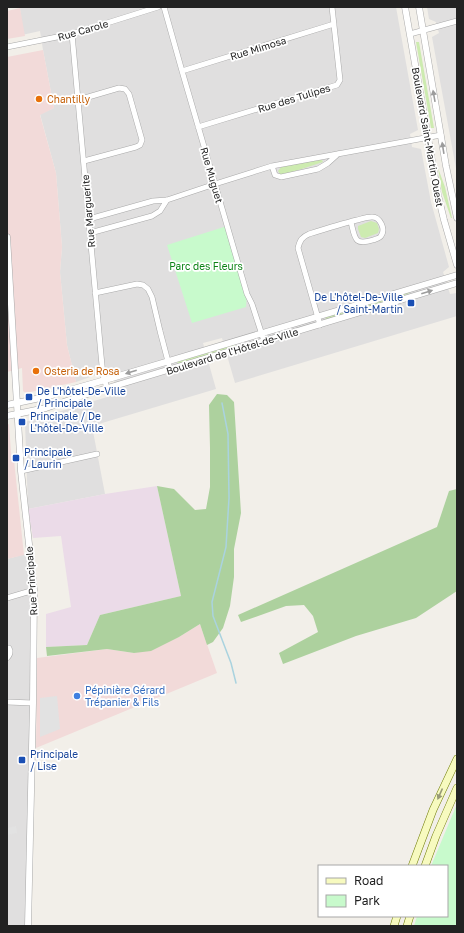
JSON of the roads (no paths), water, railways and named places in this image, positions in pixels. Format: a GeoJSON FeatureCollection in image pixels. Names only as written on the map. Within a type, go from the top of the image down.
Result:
{"type":"FeatureCollection","features":[{"type":"Feature","properties":{"kind":"main road"},"geometry":{"type":"LineString","coordinates":[[412,865],[433,810],[457,759]]}},
{"type":"Feature","properties":{"kind":"main road"},"geometry":{"type":"LineString","coordinates":[[425,865],[457,788]]}},
{"type":"Feature","properties":{"kind":"street","name":"Rue Carole"},"geometry":{"type":"LineString","coordinates":[[7,47],[72,34],[158,7]]}},
{"type":"Feature","properties":{"kind":"street","name":"Rue Muguet"},"geometry":{"type":"LineString","coordinates":[[164,7],[247,294],[252,304],[264,341]]}},
{"type":"Feature","properties":{"kind":"street","name":"Rue des Tulipes"},"geometry":{"type":"LineString","coordinates":[[198,127],[337,86],[340,80],[332,7]]}},
{"type":"Feature","properties":{"kind":"street","name":"Boulevard Saint-Martin Ouest"},"geometry":{"type":"LineString","coordinates":[[405,7],[440,206],[457,265]]}},
{"type":"Feature","properties":{"kind":"street","name":"Boulevard Saint-Martin Ouest"},"geometry":{"type":"LineString","coordinates":[[418,7],[457,218]]}},
{"type":"Feature","properties":{"kind":"street"},"geometry":{"type":"LineString","coordinates":[[410,34],[457,21]]}},
{"type":"Feature","properties":{"kind":"street","name":"Rue Mimosa"},"geometry":{"type":"LineString","coordinates":[[182,71],[334,24]]}},
{"type":"Feature","properties":{"kind":"street","name":"Rue Marguerite"},"geometry":{"type":"LineString","coordinates":[[72,34],[101,362],[107,388]]}},
{"type":"Feature","properties":{"kind":"street"},"geometry":{"type":"LineString","coordinates":[[78,100],[119,88],[125,89],[129,94],[142,140],[140,145],[136,147],[84,161]]}},
{"type":"Feature","properties":{"kind":"street"},"geometry":{"type":"LineString","coordinates":[[89,219],[153,201],[167,200],[272,166],[441,135]]}},
{"type":"Feature","properties":{"kind":"street"},"geometry":{"type":"LineString","coordinates":[[272,166],[275,174],[281,177],[318,169],[338,154]]}},
{"type":"Feature","properties":{"kind":"street"},"geometry":{"type":"LineString","coordinates":[[90,233],[152,216],[160,211],[167,200]]}},
{"type":"Feature","properties":{"kind":"street"},"geometry":{"type":"LineString","coordinates":[[320,325],[298,248],[300,241],[302,237],[309,234],[351,222],[372,217],[377,218],[380,221],[383,231],[381,236],[376,239],[363,243],[359,242],[356,240],[351,222]]}},
{"type":"Feature","properties":{"kind":"street","name":"Rue Principale"},"geometry":{"type":"LineString","coordinates":[[7,237],[21,471],[34,590],[28,926]]}},
{"type":"Feature","properties":{"kind":"street","name":"Boulevard de l'Hôtel-de-Ville"},"geometry":{"type":"LineString","coordinates":[[7,405],[45,397],[105,380],[457,275]]}},
{"type":"Feature","properties":{"kind":"street","name":"Boulevard de l'Hôtel-de-Ville"},"geometry":{"type":"LineString","coordinates":[[7,416],[46,408],[107,388],[457,283]]}},
{"type":"Feature","properties":{"kind":"street"},"geometry":{"type":"LineString","coordinates":[[95,293],[137,284],[143,285],[148,289],[152,297],[170,369]]}},
{"type":"Feature","properties":{"kind":"street"},"geometry":{"type":"LineString","coordinates":[[21,471],[97,454]]}},
{"type":"Feature","properties":{"kind":"street"},"geometry":{"type":"LineString","coordinates":[[7,598],[34,590]]}},
{"type":"Feature","properties":{"kind":"street"},"geometry":{"type":"LineString","coordinates":[[7,648],[9,648],[10,655],[7,658]]}},
{"type":"Feature","properties":{"kind":"street"},"geometry":{"type":"LineString","coordinates":[[7,702],[33,704]]}},
{"type":"Feature","properties":{"kind":"waterway"},"geometry":{"type":"LineString","coordinates":[[222,403],[228,434],[229,498],[226,547],[212,602],[213,616],[231,663],[236,683]]}},
{"type":"Feature","properties":{"kind":"place","name":"Chantilly"},"geometry":{"type":"Point","coordinates":[39,99]}},
{"type":"Feature","properties":{"kind":"place","name":"De L'hôtel-De-Ville / Saint-Martin"},"geometry":{"type":"Point","coordinates":[411,303]}},
{"type":"Feature","properties":{"kind":"place","name":"Osteria de Rosa"},"geometry":{"type":"Point","coordinates":[36,371]}},
{"type":"Feature","properties":{"kind":"place","name":"De L'hôtel-De-Ville / Principale"},"geometry":{"type":"Point","coordinates":[29,397]}},
{"type":"Feature","properties":{"kind":"place","name":"Principale / De L'hôtel-De-Ville"},"geometry":{"type":"Point","coordinates":[22,422]}},
{"type":"Feature","properties":{"kind":"place","name":"Principale / Laurin"},"geometry":{"type":"Point","coordinates":[16,458]}},
{"type":"Feature","properties":{"kind":"place","name":"Pépinière Gérard Trépanier & Fils"},"geometry":{"type":"Point","coordinates":[77,696]}},
{"type":"Feature","properties":{"kind":"place","name":"Principale / Lise"},"geometry":{"type":"Point","coordinates":[22,760]}},
{"type":"Feature","properties":{"kind":"park label","name":"Parc des Fleurs"},"geometry":{"type":"Point","coordinates":[206,266]}}]}
